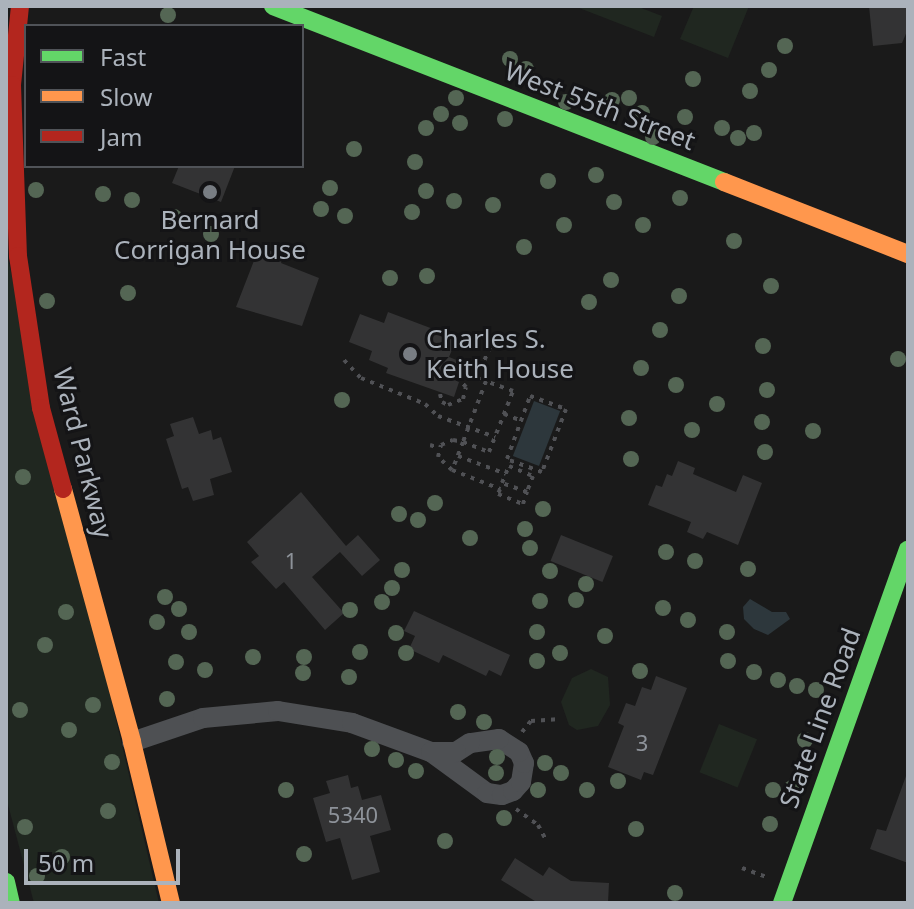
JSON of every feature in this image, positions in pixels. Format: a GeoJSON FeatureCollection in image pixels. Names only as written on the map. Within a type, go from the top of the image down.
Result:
{"type":"FeatureCollection","features":[{"type":"Feature","properties":{"kind":"main road","name":"Ward Parkway"},"geometry":{"type":"LineString","coordinates":[[20,6],[12,85],[18,256],[39,393],[132,742],[171,903]]}},
{"type":"Feature","properties":{"kind":"main road","name":"West 55th Street"},"geometry":{"type":"LineString","coordinates":[[273,6],[908,254]]}},
{"type":"Feature","properties":{"kind":"main road","name":"State Line Road"},"geometry":{"type":"LineString","coordinates":[[782,903],[908,550]]}},
{"type":"Feature","properties":{"kind":"main road"},"geometry":{"type":"LineString","coordinates":[[6,882],[11,903]]}},
{"type":"Feature","properties":{"kind":"street"},"geometry":{"type":"LineString","coordinates":[[132,742],[203,718],[278,711],[352,723],[431,752]]}},
{"type":"Feature","properties":{"kind":"path"},"geometry":{"type":"LineString","coordinates":[[477,378],[490,347],[485,345]]}},
{"type":"Feature","properties":{"kind":"path"},"geometry":{"type":"LineString","coordinates":[[344,360],[361,378],[425,404],[435,415],[495,437]]}},
{"type":"Feature","properties":{"kind":"path"},"geometry":{"type":"LineString","coordinates":[[439,448],[449,440],[489,452],[513,391],[459,369],[456,376],[466,387],[463,399],[448,405],[442,402],[440,394]]}},
{"type":"Feature","properties":{"kind":"path"},"geometry":{"type":"LineString","coordinates":[[452,470],[486,381]]}},
{"type":"Feature","properties":{"kind":"path"},"geometry":{"type":"LineString","coordinates":[[530,396],[566,409],[542,472],[524,465],[507,459],[530,396]]}},
{"type":"Feature","properties":{"kind":"path"},"geometry":{"type":"LineString","coordinates":[[504,414],[521,421]]}},
{"type":"Feature","properties":{"kind":"path"},"geometry":{"type":"LineString","coordinates":[[430,445],[439,448]]}},
{"type":"Feature","properties":{"kind":"path"},"geometry":{"type":"LineString","coordinates":[[439,448],[440,462],[452,470],[527,492]]}},
{"type":"Feature","properties":{"kind":"path"},"geometry":{"type":"LineString","coordinates":[[458,456],[506,474]]}},
{"type":"Feature","properties":{"kind":"path"},"geometry":{"type":"LineString","coordinates":[[521,471],[524,465]]}},
{"type":"Feature","properties":{"kind":"path"},"geometry":{"type":"LineString","coordinates":[[509,466],[521,471],[533,476],[523,504],[498,494],[509,466]]}},
{"type":"Feature","properties":{"kind":"path"},"geometry":{"type":"LineString","coordinates":[[522,732],[531,721],[557,719]]}},
{"type":"Feature","properties":{"kind":"path"},"geometry":{"type":"LineString","coordinates":[[514,807],[538,825],[546,840]]}},
{"type":"Feature","properties":{"kind":"shaded area"},"geometry":{"type":"Polygon","coordinates":[[[574,6],[636,6],[662,16],[654,37],[574,6]]]}},
{"type":"Feature","properties":{"kind":"shaded area"},"geometry":{"type":"Polygon","coordinates":[[[694,6],[749,6],[728,58],[680,39],[694,6]]]}},
{"type":"Feature","properties":{"kind":"shaded area"},"geometry":{"type":"Polygon","coordinates":[[[6,251],[159,903],[34,903],[6,797],[6,251]]]}},
{"type":"Feature","properties":{"kind":"shaded area"},"geometry":{"type":"Polygon","coordinates":[[[534,401],[560,411],[539,466],[513,456],[534,401]]]}},
{"type":"Feature","properties":{"kind":"shaded area"},"geometry":{"type":"Polygon","coordinates":[[[750,599],[772,612],[786,612],[790,619],[768,635],[754,629],[744,619],[743,607],[750,599]]]}},
{"type":"Feature","properties":{"kind":"shaded area"},"geometry":{"type":"Polygon","coordinates":[[[591,669],[608,677],[610,705],[598,726],[577,730],[569,725],[561,702],[572,678],[591,669]]]}},
{"type":"Feature","properties":{"kind":"shaded area"},"geometry":{"type":"Polygon","coordinates":[[[719,724],[757,739],[738,788],[700,772],[719,724]]]}},
{"type":"Feature","properties":{"kind":"building"},"geometry":{"type":"Polygon","coordinates":[[[869,6],[908,6],[908,29],[902,43],[873,46],[869,6]]]}},
{"type":"Feature","properties":{"kind":"building","name":"Bernard Corrigan House"},"geometry":{"type":"Polygon","coordinates":[[[178,168],[234,168],[221,202],[172,183],[178,168]]]}},
{"type":"Feature","properties":{"kind":"building"},"geometry":{"type":"Polygon","coordinates":[[[263,248],[284,256],[281,263],[319,278],[302,326],[236,307],[257,253],[261,255],[263,248]]]}},
{"type":"Feature","properties":{"kind":"building","name":"Charles S. Keith House"},"geometry":{"type":"Polygon","coordinates":[[[388,312],[457,338],[449,357],[459,361],[452,379],[459,382],[454,397],[386,373],[388,368],[369,360],[372,351],[349,342],[360,314],[384,323],[388,312]]]}},
{"type":"Feature","properties":{"kind":"building"},"geometry":{"type":"Polygon","coordinates":[[[193,417],[199,434],[211,430],[213,440],[221,437],[232,472],[210,479],[214,495],[193,501],[188,487],[182,489],[166,439],[174,436],[170,424],[193,417]]]}},
{"type":"Feature","properties":{"kind":"building"},"geometry":{"type":"Polygon","coordinates":[[[678,461],[695,468],[693,474],[736,492],[743,475],[762,483],[738,545],[707,532],[703,539],[687,532],[691,522],[648,505],[656,485],[662,487],[667,474],[672,476],[678,461]]]}},
{"type":"Feature","properties":{"kind":"building"},"geometry":{"type":"Polygon","coordinates":[[[301,492],[346,546],[358,535],[380,560],[362,576],[340,552],[312,577],[344,613],[325,630],[284,582],[276,589],[251,562],[259,556],[247,542],[301,492]]]}},
{"type":"Feature","properties":{"kind":"building"},"geometry":{"type":"Polygon","coordinates":[[[561,535],[613,556],[602,582],[551,561],[561,535]]]}},
{"type":"Feature","properties":{"kind":"building"},"geometry":{"type":"Polygon","coordinates":[[[414,611],[510,655],[501,676],[489,670],[486,676],[443,655],[439,663],[409,649],[415,636],[404,631],[414,611]]]}},
{"type":"Feature","properties":{"kind":"building"},"geometry":{"type":"Polygon","coordinates":[[[656,676],[687,688],[653,775],[644,772],[641,780],[608,767],[624,726],[618,723],[626,703],[635,706],[642,687],[651,690],[656,676]]]}},
{"type":"Feature","properties":{"kind":"building"},"geometry":{"type":"Polygon","coordinates":[[[348,775],[351,788],[358,786],[362,800],[381,795],[391,830],[370,836],[380,872],[352,880],[340,838],[326,842],[313,798],[330,793],[326,781],[348,775]]]}},
{"type":"Feature","properties":{"kind":"building"},"geometry":{"type":"Polygon","coordinates":[[[906,776],[908,863],[870,849],[877,829],[886,831],[906,776]]]}},
{"type":"Feature","properties":{"kind":"building"},"geometry":{"type":"Polygon","coordinates":[[[515,858],[543,876],[549,867],[571,881],[609,883],[608,903],[538,903],[501,880],[515,858]]]}},
{"type":"Feature","properties":{"kind":"traffic: fast"},"geometry":{"type":"LineString","coordinates":[[273,6],[724,182]]}},
{"type":"Feature","properties":{"kind":"traffic: fast"},"geometry":{"type":"LineString","coordinates":[[782,903],[908,550]]}},
{"type":"Feature","properties":{"kind":"traffic: fast"},"geometry":{"type":"LineString","coordinates":[[6,882],[11,903]]}},
{"type":"Feature","properties":{"kind":"traffic: slow"},"geometry":{"type":"LineString","coordinates":[[724,182],[908,254]]}},
{"type":"Feature","properties":{"kind":"traffic: slow"},"geometry":{"type":"LineString","coordinates":[[63,489],[132,742],[171,903]]}},
{"type":"Feature","properties":{"kind":"traffic: jam"},"geometry":{"type":"LineString","coordinates":[[20,6],[12,85],[18,256],[41,408],[63,489]]}},
{"type":"Feature","properties":{"kind":"place","name":"Bernard Corrigan House"},"geometry":{"type":"Point","coordinates":[210,192]}},
{"type":"Feature","properties":{"kind":"place","name":"Charles S. Keith House"},"geometry":{"type":"Point","coordinates":[410,354]}}]}
